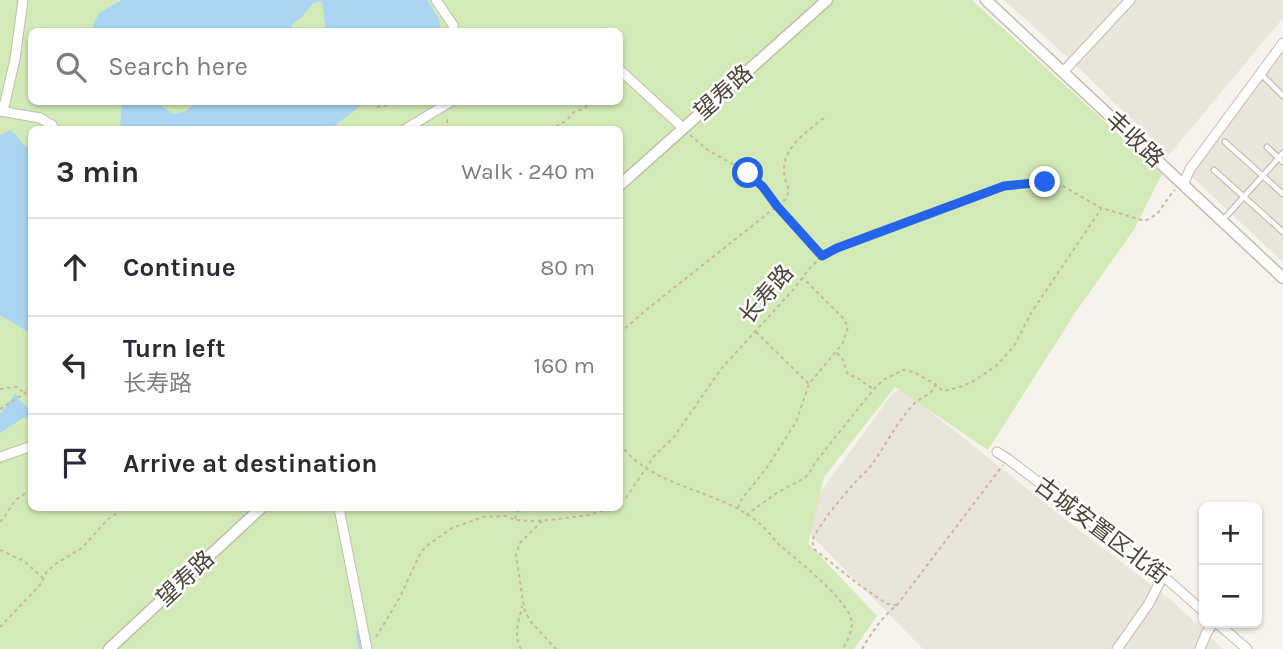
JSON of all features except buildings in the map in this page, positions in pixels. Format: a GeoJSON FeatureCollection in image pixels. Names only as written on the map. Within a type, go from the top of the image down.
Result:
{"type":"FeatureCollection","features":[{"type":"Feature","properties":{"kind":"street"},"geometry":{"type":"LineString","coordinates":[[23,0],[15,59],[2,111],[40,118],[53,126]]}},
{"type":"Feature","properties":{"kind":"street"},"geometry":{"type":"LineString","coordinates":[[436,0],[453,28]]}},
{"type":"Feature","properties":{"kind":"street","name":"望寿路"},"geometry":{"type":"LineString","coordinates":[[623,182],[827,0]]}},
{"type":"Feature","properties":{"kind":"street","name":"丰收路"},"geometry":{"type":"LineString","coordinates":[[986,0],[1283,278]]}},
{"type":"Feature","properties":{"kind":"street"},"geometry":{"type":"LineString","coordinates":[[1064,71],[1130,0]]}},
{"type":"Feature","properties":{"kind":"street"},"geometry":{"type":"LineString","coordinates":[[1183,185],[1190,169],[1283,43]]}},
{"type":"Feature","properties":{"kind":"street"},"geometry":{"type":"LineString","coordinates":[[623,72],[683,128]]}},
{"type":"Feature","properties":{"kind":"street"},"geometry":{"type":"LineString","coordinates":[[410,126],[443,105]]}},
{"type":"Feature","properties":{"kind":"street"},"geometry":{"type":"LineString","coordinates":[[0,457],[28,447]]}},
{"type":"Feature","properties":{"kind":"street","name":"古城安置区北街"},"geometry":{"type":"LineString","coordinates":[[997,452],[1163,576],[1199,608]]}},
{"type":"Feature","properties":{"kind":"street","name":"望寿路"},"geometry":{"type":"LineString","coordinates":[[109,649],[258,511]]}},
{"type":"Feature","properties":{"kind":"street"},"geometry":{"type":"LineString","coordinates":[[340,511],[366,646]]}},
{"type":"Feature","properties":{"kind":"street"},"geometry":{"type":"LineString","coordinates":[[1117,649],[1148,605],[1163,576]]}},
{"type":"Feature","properties":{"kind":"street"},"geometry":{"type":"LineString","coordinates":[[1200,649],[1211,628]]}},
{"type":"Feature","properties":{"kind":"street"},"geometry":{"type":"LineString","coordinates":[[1221,628],[1247,649]]}},
{"type":"Feature","properties":{"kind":"lane"},"geometry":{"type":"LineString","coordinates":[[1261,73],[1283,96]]}},
{"type":"Feature","properties":{"kind":"lane"},"geometry":{"type":"LineString","coordinates":[[1225,142],[1283,194]]}},
{"type":"Feature","properties":{"kind":"lane"},"geometry":{"type":"LineString","coordinates":[[1267,147],[1283,162]]}},
{"type":"Feature","properties":{"kind":"lane"},"geometry":{"type":"LineString","coordinates":[[1222,221],[1283,153]]}},
{"type":"Feature","properties":{"kind":"lane"},"geometry":{"type":"LineString","coordinates":[[1214,170],[1283,232]]}},
{"type":"Feature","properties":{"kind":"path"},"geometry":{"type":"LineString","coordinates":[[446,105],[447,126]]}},
{"type":"Feature","properties":{"kind":"path"},"geometry":{"type":"LineString","coordinates":[[557,126],[588,105]]}},
{"type":"Feature","properties":{"kind":"path"},"geometry":{"type":"LineString","coordinates":[[623,330],[786,199],[789,190],[784,167],[790,146],[826,116]]}},
{"type":"Feature","properties":{"kind":"path"},"geometry":{"type":"LineString","coordinates":[[683,128],[708,150],[748,173],[822,256]]}},
{"type":"Feature","properties":{"kind":"path","name":"长寿路"},"geometry":{"type":"LineString","coordinates":[[623,500],[654,456],[674,437],[721,369],[822,256],[1004,186],[1045,182],[1061,185],[1101,208],[1145,221],[1157,214],[1172,193],[1183,185]]}},
{"type":"Feature","properties":{"kind":"path"},"geometry":{"type":"LineString","coordinates":[[746,515],[809,474],[883,380],[903,370],[914,372],[943,391],[964,385],[996,366],[1014,346],[1031,313],[1101,208]]}},
{"type":"Feature","properties":{"kind":"path"},"geometry":{"type":"LineString","coordinates":[[738,510],[741,499],[762,474],[796,422],[808,384],[843,343],[846,335],[848,327],[844,320],[802,278]]}},
{"type":"Feature","properties":{"kind":"path"},"geometry":{"type":"LineString","coordinates":[[755,331],[808,384]]}},
{"type":"Feature","properties":{"kind":"path"},"geometry":{"type":"LineString","coordinates":[[836,352],[843,360],[848,375],[874,389]]}},
{"type":"Feature","properties":{"kind":"path"},"geometry":{"type":"LineString","coordinates":[[897,605],[887,604],[858,584],[814,550],[812,540],[869,468],[912,405],[924,395],[931,394],[935,384]]}},
{"type":"Feature","properties":{"kind":"path"},"geometry":{"type":"LineString","coordinates":[[0,388],[17,387],[25,393]]}},
{"type":"Feature","properties":{"kind":"path"},"geometry":{"type":"LineString","coordinates":[[0,410],[25,393],[28,388]]}},
{"type":"Feature","properties":{"kind":"path"},"geometry":{"type":"LineString","coordinates":[[623,448],[646,469],[738,510],[769,531],[776,542],[834,593],[852,621],[850,636],[843,649]]}},
{"type":"Feature","properties":{"kind":"path"},"geometry":{"type":"LineString","coordinates":[[862,649],[877,626],[897,605],[1008,459]]}},
{"type":"Feature","properties":{"kind":"path"},"geometry":{"type":"LineString","coordinates":[[0,522],[19,496],[28,492]]}},
{"type":"Feature","properties":{"kind":"path"},"geometry":{"type":"LineString","coordinates":[[0,627],[24,603],[47,571],[82,548],[118,511]]}},
{"type":"Feature","properties":{"kind":"path"},"geometry":{"type":"LineString","coordinates":[[515,520],[518,511]]}},
{"type":"Feature","properties":{"kind":"path"},"geometry":{"type":"LineString","coordinates":[[366,646],[388,619],[425,547],[452,528],[483,517],[543,520],[589,515],[601,511]]}},
{"type":"Feature","properties":{"kind":"path"},"geometry":{"type":"LineString","coordinates":[[543,520],[520,543],[516,555],[524,608],[530,621],[555,649]]}},
{"type":"Feature","properties":{"kind":"path"},"geometry":{"type":"LineString","coordinates":[[0,550],[23,561],[44,578]]}},
{"type":"Feature","properties":{"kind":"path"},"geometry":{"type":"LineString","coordinates":[[521,649],[516,633],[523,601]]}},
{"type":"Feature","properties":{"kind":"shaded area"},"geometry":{"type":"Polygon","coordinates":[[[1004,0],[1283,0],[1283,18],[1169,155],[1004,0]]]}},
{"type":"Feature","properties":{"kind":"shaded area"},"geometry":{"type":"Polygon","coordinates":[[[1283,52],[1283,262],[1191,176],[1283,52]]]}},
{"type":"Feature","properties":{"kind":"shaded area"},"geometry":{"type":"Polygon","coordinates":[[[902,389],[1171,600],[1223,649],[923,649],[805,529],[811,505],[893,393],[902,389]]]}},
{"type":"Feature","properties":{"kind":"green space"},"geometry":{"type":"Polygon","coordinates":[[[0,0],[972,0],[1162,174],[1135,228],[1075,313],[988,450],[895,387],[824,477],[808,543],[877,616],[854,649],[0,649],[0,0]]]}},
{"type":"Feature","properties":{"kind":"water"},"geometry":{"type":"Polygon","coordinates":[[[122,0],[427,0],[439,19],[440,28],[324,28],[322,1],[313,3],[301,18],[292,24],[291,28],[92,28],[99,13],[122,0]]]}},
{"type":"Feature","properties":{"kind":"water"},"geometry":{"type":"Polygon","coordinates":[[[122,105],[160,105],[173,114],[186,111],[193,105],[362,105],[334,126],[120,126],[122,105]]]}},
{"type":"Feature","properties":{"kind":"water"},"geometry":{"type":"Polygon","coordinates":[[[11,130],[28,149],[27,331],[0,315],[0,135],[11,130]]]}},
{"type":"Feature","properties":{"kind":"water"},"geometry":{"type":"Polygon","coordinates":[[[16,393],[18,399],[28,407],[28,417],[0,433],[0,414],[16,393]]]}},
{"type":"Feature","properties":{"kind":"waterway"},"geometry":{"type":"LineString","coordinates":[[357,632],[360,649]]}},
{"type":"Feature","properties":{"kind":"route"},"geometry":{"type":"LineString","coordinates":[[748,173],[822,256],[1004,186],[1045,182]]}}]}
